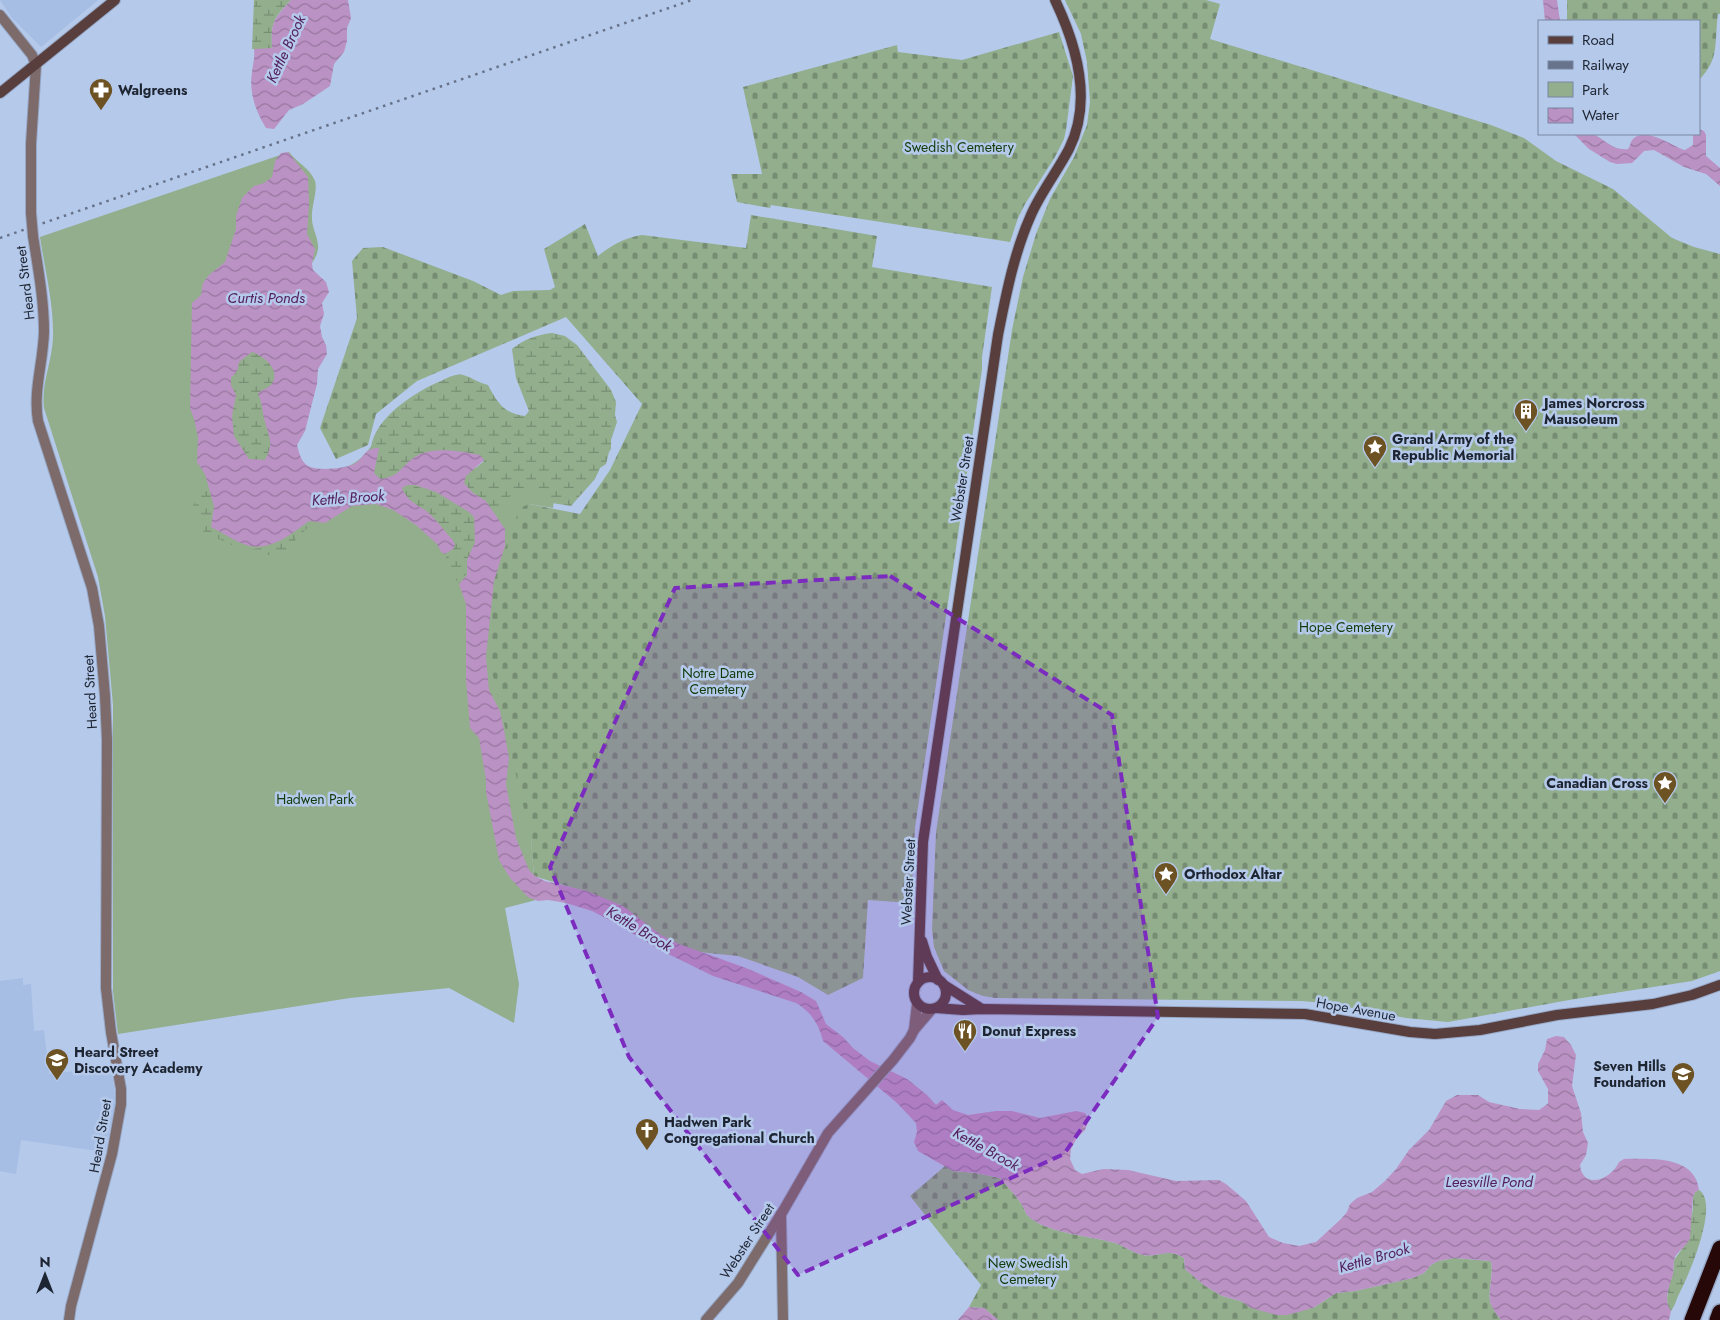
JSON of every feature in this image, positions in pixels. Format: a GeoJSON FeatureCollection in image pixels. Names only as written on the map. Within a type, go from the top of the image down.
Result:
{"type":"FeatureCollection","features":[{"type":"Feature","properties":{"kind":"highway"},"geometry":{"type":"LineString","coordinates":[[1692,1320],[1720,1248]]}},
{"type":"Feature","properties":{"kind":"highway"},"geometry":{"type":"LineString","coordinates":[[1717,1320],[1720,1312]]}},
{"type":"Feature","properties":{"kind":"main road"},"geometry":{"type":"LineString","coordinates":[[0,93],[36,66],[115,0]]}},
{"type":"Feature","properties":{"kind":"main road","name":"Webster Street"},"geometry":{"type":"LineString","coordinates":[[918,982],[923,842],[999,328],[1010,278],[1025,230],[1038,201],[1070,147],[1080,114],[1077,59],[1067,25],[1055,0]]}},
{"type":"Feature","properties":{"kind":"main road"},"geometry":{"type":"LineString","coordinates":[[920,933],[927,958],[941,982],[946,989],[945,998],[934,1009],[924,1009],[917,1004],[913,992],[918,982],[926,977],[941,982],[982,1009]]}},
{"type":"Feature","properties":{"kind":"main road","name":"Hope Avenue"},"geometry":{"type":"LineString","coordinates":[[934,1009],[1305,1014],[1410,1032],[1444,1034],[1480,1030],[1557,1015],[1653,1004],[1692,995],[1720,985]]}},
{"type":"Feature","properties":{"kind":"street"},"geometry":{"type":"LineString","coordinates":[[0,15],[32,55],[36,66]]}},
{"type":"Feature","properties":{"kind":"street","name":"Heard Street"},"geometry":{"type":"LineString","coordinates":[[36,66],[31,150],[30,213],[44,316],[43,352],[35,401],[38,421],[92,588],[103,658],[107,740],[106,988],[111,1032],[121,1089],[121,1104],[112,1154],[71,1306],[69,1320]]}},
{"type":"Feature","properties":{"kind":"street","name":"Webster Street"},"geometry":{"type":"LineString","coordinates":[[914,1030],[917,1004]]}},
{"type":"Feature","properties":{"kind":"street","name":"Webster Street"},"geometry":{"type":"LineString","coordinates":[[706,1320],[738,1283],[828,1133],[871,1086],[910,1038],[914,1030],[934,1009]]}},
{"type":"Feature","properties":{"kind":"street"},"geometry":{"type":"LineString","coordinates":[[781,1213],[783,1320]]}},
{"type":"Feature","properties":{"kind":"highlighted area"},"geometry":{"type":"Polygon","coordinates":[[[890,576],[1112,715],[1158,1017],[1064,1154],[798,1275],[629,1057],[550,867],[675,588],[890,576]]]}},
{"type":"Feature","properties":{"kind":"shaded area"},"geometry":{"type":"Polygon","coordinates":[[[0,0],[98,0],[41,47],[12,18],[0,0]]]}},
{"type":"Feature","properties":{"kind":"shaded area","name":"Heard Street Discovery Academy"},"geometry":{"type":"Polygon","coordinates":[[[23,978],[23,985],[31,984],[34,1031],[44,1030],[49,1074],[111,1067],[116,1101],[105,1152],[21,1140],[16,1174],[0,1171],[0,981],[23,978]]]}},
{"type":"Feature","properties":{"kind":"green space"},"geometry":{"type":"Polygon","coordinates":[[[254,0],[291,0],[274,22],[272,49],[252,49],[254,0]]]}},
{"type":"Feature","properties":{"kind":"green space","name":"Hope Cemetery"},"geometry":{"type":"Polygon","coordinates":[[[1065,0],[1206,0],[1220,4],[1210,39],[1491,125],[1524,138],[1556,161],[1613,189],[1672,238],[1694,247],[1720,254],[1720,971],[1692,981],[1569,1000],[1448,1022],[1406,1018],[1325,1003],[1301,1001],[995,998],[968,990],[944,971],[934,947],[932,929],[936,832],[1012,330],[1023,277],[1036,234],[1050,199],[1074,157],[1087,125],[1090,102],[1087,62],[1081,34],[1065,0]]]}},
{"type":"Feature","properties":{"kind":"green space"},"geometry":{"type":"Polygon","coordinates":[[[1567,0],[1720,0],[1720,14],[1718,14],[1713,58],[1700,79],[1700,20],[1567,20],[1567,0]]]}},
{"type":"Feature","properties":{"kind":"green space","name":"Swedish Cemetery"},"geometry":{"type":"Polygon","coordinates":[[[1059,32],[1073,76],[1064,139],[1055,157],[1025,204],[1010,242],[771,205],[770,208],[737,202],[731,174],[762,174],[743,87],[897,45],[898,52],[962,60],[1059,32]]]}},
{"type":"Feature","properties":{"kind":"green space","name":"Hadwen Park"},"geometry":{"type":"Polygon","coordinates":[[[289,152],[313,176],[315,181],[316,189],[312,219],[318,249],[310,266],[282,465],[326,470],[348,466],[368,451],[378,436],[436,453],[554,498],[553,508],[529,504],[531,839],[536,900],[505,908],[519,984],[514,1023],[449,988],[350,998],[118,1034],[113,991],[113,705],[105,616],[98,577],[44,408],[43,399],[52,347],[53,326],[51,300],[40,237],[289,152]]]}},
{"type":"Feature","properties":{"kind":"green space","name":"Notre Dame Cemetery"},"geometry":{"type":"Polygon","coordinates":[[[751,215],[877,236],[872,267],[992,287],[982,369],[915,828],[911,903],[868,900],[863,978],[828,995],[798,977],[738,956],[688,951],[576,889],[534,876],[531,839],[489,659],[490,589],[520,508],[529,504],[580,514],[610,470],[642,404],[566,317],[417,381],[376,414],[368,445],[336,459],[320,428],[357,318],[352,261],[363,248],[383,247],[473,281],[501,295],[513,291],[550,290],[555,287],[544,249],[585,224],[598,256],[618,242],[642,235],[746,248],[751,215]]]}},
{"type":"Feature","properties":{"kind":"green space"},"geometry":{"type":"Polygon","coordinates":[[[552,333],[565,336],[577,345],[611,390],[616,402],[615,415],[617,422],[606,464],[600,468],[595,479],[571,506],[552,503],[535,491],[519,490],[508,498],[498,517],[486,501],[473,493],[463,483],[466,476],[484,461],[412,459],[401,470],[390,477],[380,479],[374,473],[379,448],[371,448],[374,437],[388,416],[420,391],[452,376],[463,375],[488,385],[506,410],[525,416],[529,411],[516,378],[512,349],[531,338],[552,333]]]}},
{"type":"Feature","properties":{"kind":"green space"},"geometry":{"type":"Polygon","coordinates":[[[251,352],[266,360],[273,369],[274,374],[271,385],[258,394],[270,439],[270,449],[265,460],[249,459],[234,436],[232,416],[236,395],[231,385],[231,377],[237,371],[238,362],[251,352]]]}},
{"type":"Feature","properties":{"kind":"green space"},"geometry":{"type":"Polygon","coordinates":[[[407,485],[423,488],[455,502],[471,514],[474,519],[475,542],[467,560],[466,574],[459,584],[451,573],[445,554],[453,549],[425,511],[408,499],[402,488],[407,485]]]}},
{"type":"Feature","properties":{"kind":"green space"},"geometry":{"type":"Polygon","coordinates":[[[208,488],[214,506],[208,527],[248,550],[272,546],[314,521],[283,553],[261,556],[240,549],[204,532],[192,510],[194,503],[208,488]]]}},
{"type":"Feature","properties":{"kind":"green space","name":"New Swedish Cemetery"},"geometry":{"type":"Polygon","coordinates":[[[945,1166],[953,1171],[1000,1178],[1023,1206],[1027,1215],[1045,1226],[1115,1243],[1143,1255],[1173,1253],[1178,1255],[1184,1258],[1185,1269],[1204,1285],[1222,1296],[1241,1301],[1251,1308],[1313,1308],[1336,1293],[1355,1291],[1413,1278],[1424,1273],[1431,1265],[1438,1261],[1454,1258],[1491,1261],[1490,1302],[1501,1320],[998,1320],[984,1308],[969,1307],[981,1285],[910,1196],[945,1166]]]}},
{"type":"Feature","properties":{"kind":"green space"},"geometry":{"type":"Polygon","coordinates":[[[1699,1190],[1705,1197],[1705,1224],[1684,1285],[1671,1311],[1668,1307],[1667,1299],[1674,1260],[1690,1238],[1689,1229],[1693,1197],[1695,1192],[1699,1190]]]}},
{"type":"Feature","properties":{"kind":"water","name":"Kettle Brook"},"geometry":{"type":"Polygon","coordinates":[[[291,0],[348,0],[351,18],[347,28],[347,41],[344,52],[334,64],[330,86],[303,104],[289,110],[274,129],[266,128],[256,108],[252,94],[251,80],[254,49],[272,48],[274,22],[291,0]]]}},
{"type":"Feature","properties":{"kind":"water"},"geometry":{"type":"Polygon","coordinates":[[[1543,0],[1557,0],[1560,20],[1545,20],[1543,0]]]}},
{"type":"Feature","properties":{"kind":"water"},"geometry":{"type":"Polygon","coordinates":[[[1700,129],[1704,131],[1706,135],[1706,156],[1720,168],[1720,186],[1706,174],[1684,167],[1654,150],[1644,151],[1632,163],[1617,164],[1610,162],[1589,149],[1575,135],[1595,135],[1612,146],[1622,149],[1628,149],[1633,139],[1645,135],[1659,138],[1685,150],[1693,145],[1693,135],[1700,135],[1700,129]]]}},
{"type":"Feature","properties":{"kind":"water"},"geometry":{"type":"Polygon","coordinates":[[[288,152],[308,177],[307,234],[315,249],[312,264],[313,270],[326,282],[329,292],[322,303],[324,314],[320,326],[327,354],[318,369],[317,384],[305,431],[297,445],[304,462],[312,468],[331,469],[344,467],[354,464],[367,451],[379,448],[374,473],[380,479],[395,474],[412,459],[427,452],[445,450],[463,452],[480,455],[484,460],[466,476],[464,483],[473,493],[486,501],[505,529],[505,546],[494,581],[486,657],[489,690],[500,711],[504,730],[509,758],[506,784],[516,838],[529,870],[535,876],[545,881],[587,891],[623,906],[661,935],[679,944],[746,968],[801,992],[816,1001],[826,1024],[843,1037],[853,1048],[870,1061],[907,1079],[936,1105],[942,1100],[953,1110],[968,1115],[1012,1111],[1040,1118],[1076,1111],[1085,1113],[1089,1120],[1085,1130],[1077,1138],[1071,1149],[1070,1159],[1075,1170],[1082,1174],[1103,1169],[1128,1170],[1176,1181],[1219,1180],[1246,1201],[1269,1237],[1283,1243],[1299,1246],[1316,1242],[1341,1219],[1347,1212],[1350,1204],[1357,1198],[1372,1192],[1385,1181],[1409,1150],[1429,1130],[1446,1101],[1457,1095],[1478,1095],[1489,1102],[1520,1109],[1539,1110],[1546,1105],[1548,1103],[1548,1089],[1538,1071],[1538,1064],[1545,1050],[1547,1039],[1556,1036],[1564,1037],[1576,1055],[1572,1086],[1581,1113],[1583,1132],[1588,1143],[1586,1155],[1580,1165],[1582,1173],[1586,1178],[1598,1180],[1604,1177],[1624,1159],[1646,1159],[1670,1161],[1680,1165],[1689,1170],[1696,1179],[1699,1190],[1695,1192],[1693,1197],[1690,1238],[1675,1257],[1667,1296],[1668,1306],[1671,1311],[1669,1320],[1501,1320],[1490,1302],[1491,1261],[1454,1258],[1438,1261],[1431,1265],[1424,1273],[1413,1278],[1355,1291],[1336,1293],[1313,1308],[1287,1315],[1277,1315],[1251,1308],[1241,1301],[1222,1296],[1204,1285],[1185,1269],[1184,1258],[1178,1255],[1168,1253],[1143,1255],[1115,1243],[1045,1226],[1027,1215],[1023,1206],[1000,1178],[953,1171],[918,1151],[914,1142],[917,1132],[916,1123],[897,1103],[823,1041],[814,1019],[796,1003],[713,976],[660,950],[592,911],[566,903],[548,900],[538,901],[528,897],[510,878],[499,860],[486,792],[486,780],[479,738],[470,728],[466,680],[466,604],[459,584],[467,575],[467,560],[475,542],[474,517],[436,492],[415,485],[407,485],[402,488],[409,499],[429,513],[453,540],[455,545],[453,549],[445,554],[416,525],[393,510],[376,504],[352,506],[325,523],[309,521],[281,540],[266,546],[246,545],[211,527],[214,506],[205,474],[197,462],[198,437],[190,408],[192,303],[201,295],[203,283],[209,275],[225,262],[236,229],[236,216],[242,198],[254,186],[264,183],[272,177],[275,161],[281,153],[288,152]],[[252,352],[239,362],[237,371],[231,378],[231,385],[236,395],[232,416],[234,436],[249,459],[265,460],[270,448],[270,439],[258,394],[271,385],[274,374],[270,364],[252,352]]]}},
{"type":"Feature","properties":{"kind":"water"},"geometry":{"type":"Polygon","coordinates":[[[969,1307],[984,1308],[998,1320],[958,1320],[969,1307]]]}},
{"type":"Feature","properties":{"kind":"railway"},"geometry":{"type":"LineString","coordinates":[[0,238],[692,0]]}},
{"type":"Feature","properties":{"kind":"place","name":"Walgreens"},"geometry":{"type":"Point","coordinates":[101,111]}},
{"type":"Feature","properties":{"kind":"place","name":"James Norcross Mausoleum"},"geometry":{"type":"Point","coordinates":[1526,432]}},
{"type":"Feature","properties":{"kind":"place","name":"Grand Army of the Republic Memorial"},"geometry":{"type":"Point","coordinates":[1375,468]}},
{"type":"Feature","properties":{"kind":"place","name":"Canadian Cross"},"geometry":{"type":"Point","coordinates":[1665,804]}},
{"type":"Feature","properties":{"kind":"place","name":"Orthodox Altar"},"geometry":{"type":"Point","coordinates":[1166,895]}},
{"type":"Feature","properties":{"kind":"place","name":"Donut Express"},"geometry":{"type":"Point","coordinates":[965,1052]}},
{"type":"Feature","properties":{"kind":"place","name":"Heard Street Discovery Academy"},"geometry":{"type":"Point","coordinates":[57,1081]}},
{"type":"Feature","properties":{"kind":"place","name":"Seven Hills Foundation"},"geometry":{"type":"Point","coordinates":[1683,1095]}},
{"type":"Feature","properties":{"kind":"place","name":"Hadwen Park Congregational Church"},"geometry":{"type":"Point","coordinates":[647,1151]}},
{"type":"Feature","properties":{"kind":"water label","name":"Curtis Ponds"},"geometry":{"type":"Point","coordinates":[266,298]}},
{"type":"Feature","properties":{"kind":"water label","name":"Leesville Pond"},"geometry":{"type":"Point","coordinates":[1489,1182]}}]}
